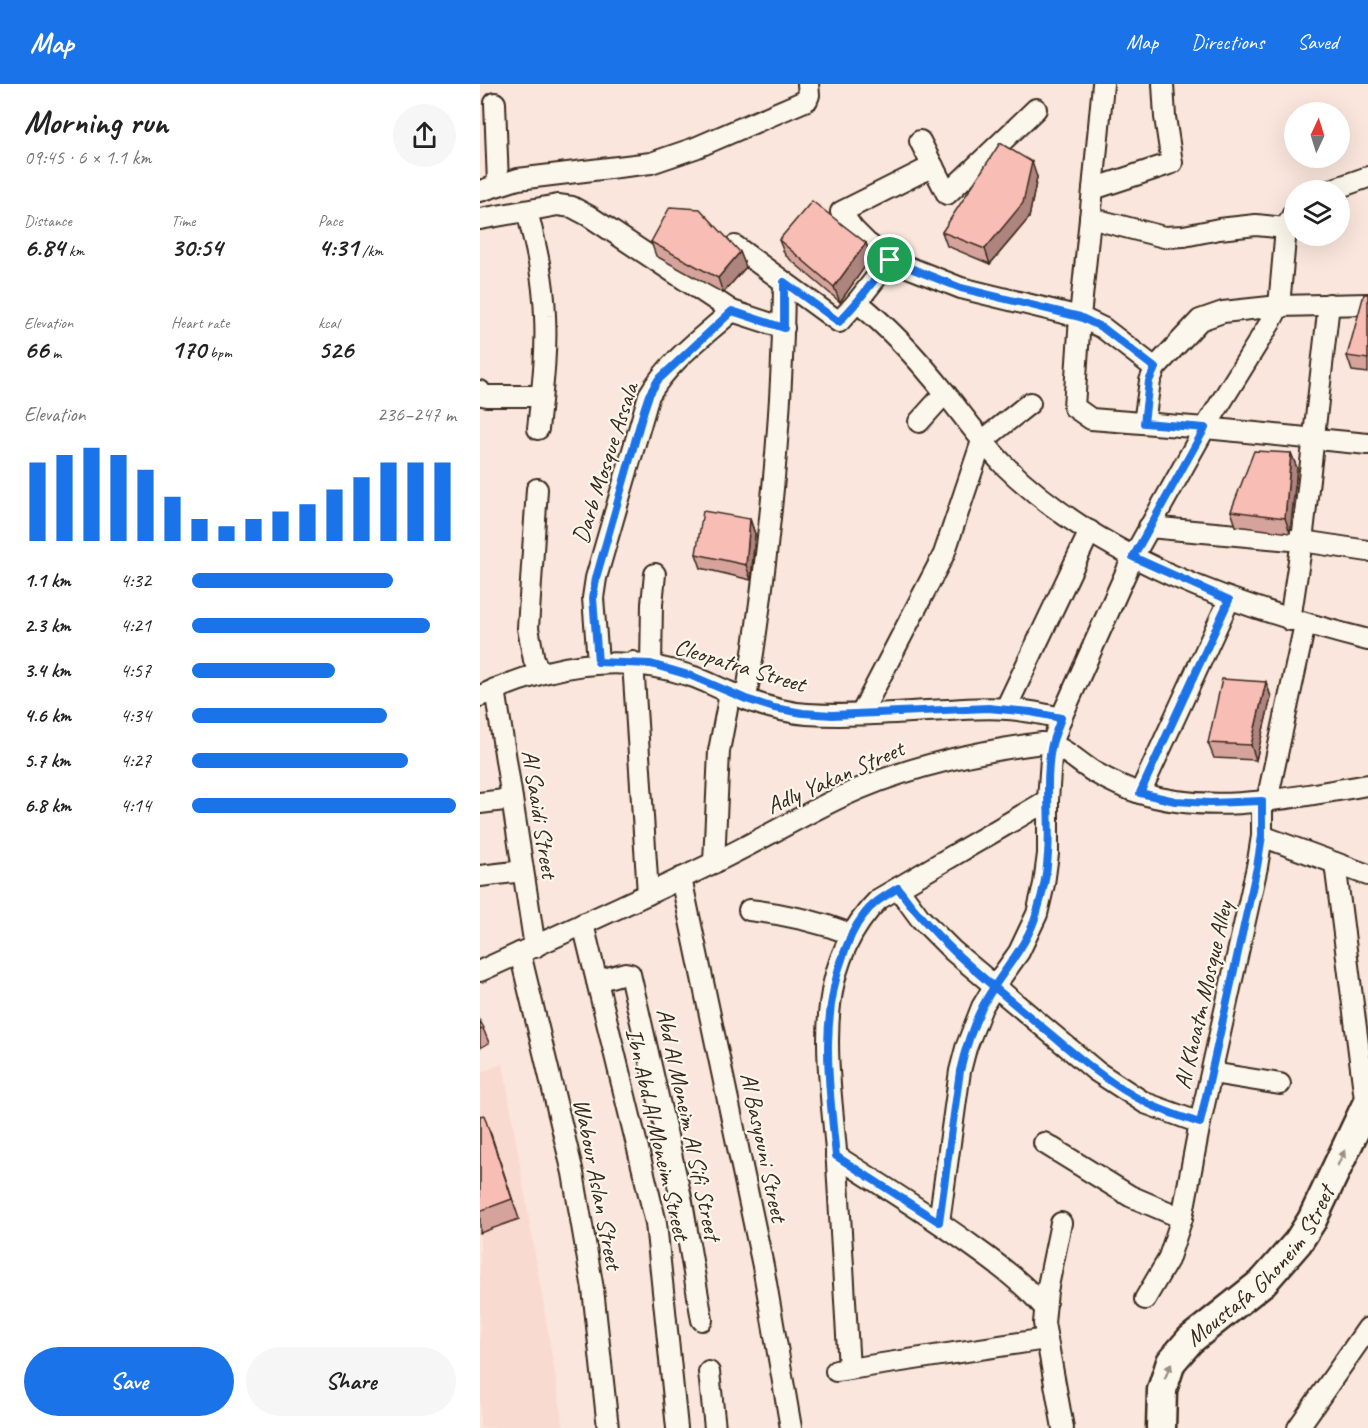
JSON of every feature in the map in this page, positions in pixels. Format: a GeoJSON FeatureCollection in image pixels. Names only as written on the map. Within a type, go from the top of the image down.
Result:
{"type":"FeatureCollection","features":[{"type":"Feature","properties":{"kind":"street"},"geometry":{"type":"LineString","coordinates":[[1103,84],[1080,317],[1074,407],[1091,419],[1368,444]]}},
{"type":"Feature","properties":{"kind":"street"},"geometry":{"type":"LineString","coordinates":[[1093,189],[1172,163],[1163,84]]}},
{"type":"Feature","properties":{"kind":"street"},"geometry":{"type":"LineString","coordinates":[[495,103],[489,188],[542,175],[628,167],[673,157],[804,101],[808,98],[809,88]]}},
{"type":"Feature","properties":{"kind":"street"},"geometry":{"type":"LineString","coordinates":[[920,141],[947,194],[1036,109]]}},
{"type":"Feature","properties":{"kind":"street"},"geometry":{"type":"LineString","coordinates":[[933,166],[841,212],[867,243],[890,260],[961,288],[1080,317],[1103,328],[1155,368]]}},
{"type":"Feature","properties":{"kind":"street"},"geometry":{"type":"LineString","coordinates":[[1350,183],[1368,177]]}},
{"type":"Feature","properties":{"kind":"street"},"geometry":{"type":"LineString","coordinates":[[480,219],[558,205],[572,207],[590,216],[732,311],[784,328]]}},
{"type":"Feature","properties":{"kind":"street"},"geometry":{"type":"LineString","coordinates":[[527,210],[538,256],[545,316],[546,348],[538,429]]}},
{"type":"Feature","properties":{"kind":"street"},"geometry":{"type":"LineString","coordinates":[[1090,218],[1164,237],[1284,221]]}},
{"type":"Feature","properties":{"kind":"street"},"geometry":{"type":"LineString","coordinates":[[735,246],[839,322],[890,260]]}},
{"type":"Feature","properties":{"kind":"street"},"geometry":{"type":"LineString","coordinates":[[939,1222],[960,1071],[966,1048],[982,1007],[1019,952],[1037,914],[1048,854],[1048,800],[1052,744],[1061,718],[1133,557],[1205,428],[1279,306],[1287,246]]}},
{"type":"Feature","properties":{"kind":"street"},"geometry":{"type":"LineString","coordinates":[[714,863],[719,750],[738,696],[766,569],[784,328],[784,282]]}},
{"type":"Feature","properties":{"kind":"street"},"geometry":{"type":"LineString","coordinates":[[857,302],[899,339],[982,441],[1023,482],[1090,531],[1133,557],[1229,600],[1298,622],[1368,640]]}},
{"type":"Feature","properties":{"kind":"street","name":"Al Khoatm Mosque Alley"},"geometry":{"type":"LineString","coordinates":[[1145,1299],[1168,1260],[1182,1218],[1200,1123],[1255,879],[1265,801],[1298,622],[1302,541],[1329,304]]}},
{"type":"Feature","properties":{"kind":"street"},"geometry":{"type":"LineString","coordinates":[[1144,423],[1149,381],[1155,368],[1200,320],[1223,312],[1279,306],[1368,304]]}},
{"type":"Feature","properties":{"kind":"street","name":"Darb Mosque Assala"},"geometry":{"type":"LineString","coordinates":[[598,662],[593,598],[596,578],[649,395],[669,368],[732,311]]}},
{"type":"Feature","properties":{"kind":"street"},"geometry":{"type":"LineString","coordinates":[[480,391],[482,395],[487,396],[541,396]]}},
{"type":"Feature","properties":{"kind":"street"},"geometry":{"type":"LineString","coordinates":[[919,422],[945,393]]}},
{"type":"Feature","properties":{"kind":"street"},"geometry":{"type":"LineString","coordinates":[[861,714],[944,554],[982,441],[1030,403]]}},
{"type":"Feature","properties":{"kind":"street"},"geometry":{"type":"LineString","coordinates":[[537,489],[528,628],[532,651],[540,672]]}},
{"type":"Feature","properties":{"kind":"street"},"geometry":{"type":"LineString","coordinates":[[1149,527],[1302,541],[1368,551]]}},
{"type":"Feature","properties":{"kind":"street"},"geometry":{"type":"LineString","coordinates":[[1006,708],[1090,531]]}},
{"type":"Feature","properties":{"kind":"street"},"geometry":{"type":"LineString","coordinates":[[648,894],[642,663],[655,574]]}},
{"type":"Feature","properties":{"kind":"street"},"geometry":{"type":"LineString","coordinates":[[1140,793],[1229,600]]}},
{"type":"Feature","properties":{"kind":"street","name":"Cleopatra Street"},"geometry":{"type":"LineString","coordinates":[[488,692],[540,672],[567,666],[598,662],[642,663],[692,676],[738,696],[774,708],[803,713],[832,715],[1006,708],[1061,718]]}},
{"type":"Feature","properties":{"kind":"street","name":"Al Saaidi Street"},"geometry":{"type":"LineString","coordinates":[[488,692],[512,799],[523,871],[527,950]]}},
{"type":"Feature","properties":{"kind":"street"},"geometry":{"type":"LineString","coordinates":[[1052,744],[1116,784],[1140,793],[1175,801],[1210,803],[1265,801],[1368,785]]}},
{"type":"Feature","properties":{"kind":"street","name":"Adly Yakan Street"},"geometry":{"type":"LineString","coordinates":[[480,971],[714,863],[841,797],[887,778],[934,763],[983,752],[1052,744]]}},
{"type":"Feature","properties":{"kind":"street"},"geometry":{"type":"LineString","coordinates":[[480,803],[512,799]]}},
{"type":"Feature","properties":{"kind":"street"},"geometry":{"type":"LineString","coordinates":[[1046,1339],[842,1370],[836,1156],[827,1040],[830,1003],[838,968],[851,934],[863,915],[879,899],[1048,800]]}},
{"type":"Feature","properties":{"kind":"street"},"geometry":{"type":"LineString","coordinates":[[1262,836],[1368,875]]}},
{"type":"Feature","properties":{"kind":"street"},"geometry":{"type":"LineString","coordinates":[[1335,863],[1367,1106]]}},
{"type":"Feature","properties":{"kind":"street"},"geometry":{"type":"LineString","coordinates":[[480,876],[523,871]]}},
{"type":"Feature","properties":{"kind":"street","name":"Al Basyouni Street"},"geometry":{"type":"LineString","coordinates":[[681,878],[763,1266],[791,1428]]}},
{"type":"Feature","properties":{"kind":"street"},"geometry":{"type":"LineString","coordinates":[[898,888],[920,918],[994,987],[1096,1071],[1145,1103],[1200,1123]]}},
{"type":"Feature","properties":{"kind":"street"},"geometry":{"type":"LineString","coordinates":[[749,910],[807,919],[851,934]]}},
{"type":"Feature","properties":{"kind":"street","name":"Ibn Abd Al Moneim Street"},"geometry":{"type":"LineString","coordinates":[[583,924],[656,1223],[677,1428]]}},
{"type":"Feature","properties":{"kind":"street","name":"Wabour Aslan Street"},"geometry":{"type":"LineString","coordinates":[[527,950],[573,1173],[593,1289],[608,1428]]}},
{"type":"Feature","properties":{"kind":"street","name":"Abd Al Moneim Al Sifi Street"},"geometry":{"type":"LineString","coordinates":[[597,981],[627,972],[631,976],[681,1202],[702,1320]]}},
{"type":"Feature","properties":{"kind":"street"},"geometry":{"type":"LineString","coordinates":[[1212,1073],[1280,1084]]}},
{"type":"Feature","properties":{"kind":"street","name":"Moustafa Ghoneim Street"},"geometry":{"type":"LineString","coordinates":[[1161,1428],[1162,1390],[1171,1362],[1190,1340],[1264,1281],[1298,1242],[1312,1220],[1367,1106]]}},
{"type":"Feature","properties":{"kind":"street"},"geometry":{"type":"LineString","coordinates":[[1044,1143],[1130,1196],[1182,1218]]}},
{"type":"Feature","properties":{"kind":"street"},"geometry":{"type":"LineString","coordinates":[[836,1156],[939,1222],[1011,1275],[1045,1308]]}},
{"type":"Feature","properties":{"kind":"street"},"geometry":{"type":"LineString","coordinates":[[1061,1224],[1045,1308],[1046,1339],[1063,1428]]}},
{"type":"Feature","properties":{"kind":"street"},"geometry":{"type":"LineString","coordinates":[[1298,1428],[1368,1328]]}},
{"type":"Feature","properties":{"kind":"street"},"geometry":{"type":"LineString","coordinates":[[708,1372],[715,1428]]}},
{"type":"Feature","properties":{"kind":"shaded area"},"geometry":{"type":"Polygon","coordinates":[[[503,1063],[564,1428],[480,1428],[480,1073],[503,1063]]]}},
{"type":"Feature","properties":{"kind":"building"},"geometry":{"type":"Polygon","coordinates":[[[1000,143],[1032,162],[1023,203],[985,249],[942,232],[1000,143]]]}},
{"type":"Feature","properties":{"kind":"building"},"geometry":{"type":"Polygon","coordinates":[[[812,201],[866,243],[834,287],[779,240],[812,201]]]}},
{"type":"Feature","properties":{"kind":"building"},"geometry":{"type":"Polygon","coordinates":[[[670,207],[700,209],[740,252],[718,278],[651,242],[670,207]]]}},
{"type":"Feature","properties":{"kind":"building"},"geometry":{"type":"Polygon","coordinates":[[[1364,294],[1368,294],[1368,359],[1347,356],[1364,294]]]}},
{"type":"Feature","properties":{"kind":"building"},"geometry":{"type":"Polygon","coordinates":[[[1254,451],[1291,453],[1285,518],[1231,511],[1254,451]]]}},
{"type":"Feature","properties":{"kind":"building"},"geometry":{"type":"Polygon","coordinates":[[[703,511],[750,519],[746,565],[696,554],[703,511]]]}},
{"type":"Feature","properties":{"kind":"building"},"geometry":{"type":"Polygon","coordinates":[[[1222,679],[1266,682],[1251,745],[1208,743],[1222,679]]]}},
{"type":"Feature","properties":{"kind":"building"},"geometry":{"type":"Polygon","coordinates":[[[484,1115],[512,1199],[480,1211],[480,1116],[484,1115]]]}},
{"type":"Feature","properties":{"kind":"route"},"geometry":{"type":"LineString","coordinates":[[890,260],[839,322],[784,282],[784,328],[732,311],[658,380],[649,395],[644,410],[596,578],[593,598],[598,662],[651,664],[692,676],[730,693],[774,708],[832,715],[1006,708],[1061,718],[1052,744],[1048,800],[1048,854],[1037,914],[1019,952],[994,987],[982,1007],[966,1048],[960,1071],[939,1222],[836,1156],[828,1076],[827,1040],[830,1003],[838,968],[851,934],[863,915],[879,899],[898,888],[920,918],[953,951],[994,987],[1096,1071],[1145,1103],[1200,1123],[1257,867],[1262,836],[1262,801],[1210,803],[1175,801],[1140,793],[1229,600],[1133,557],[1205,428],[1144,423],[1149,381],[1155,368],[1103,328],[1080,317],[961,288],[890,260]]}}]}
